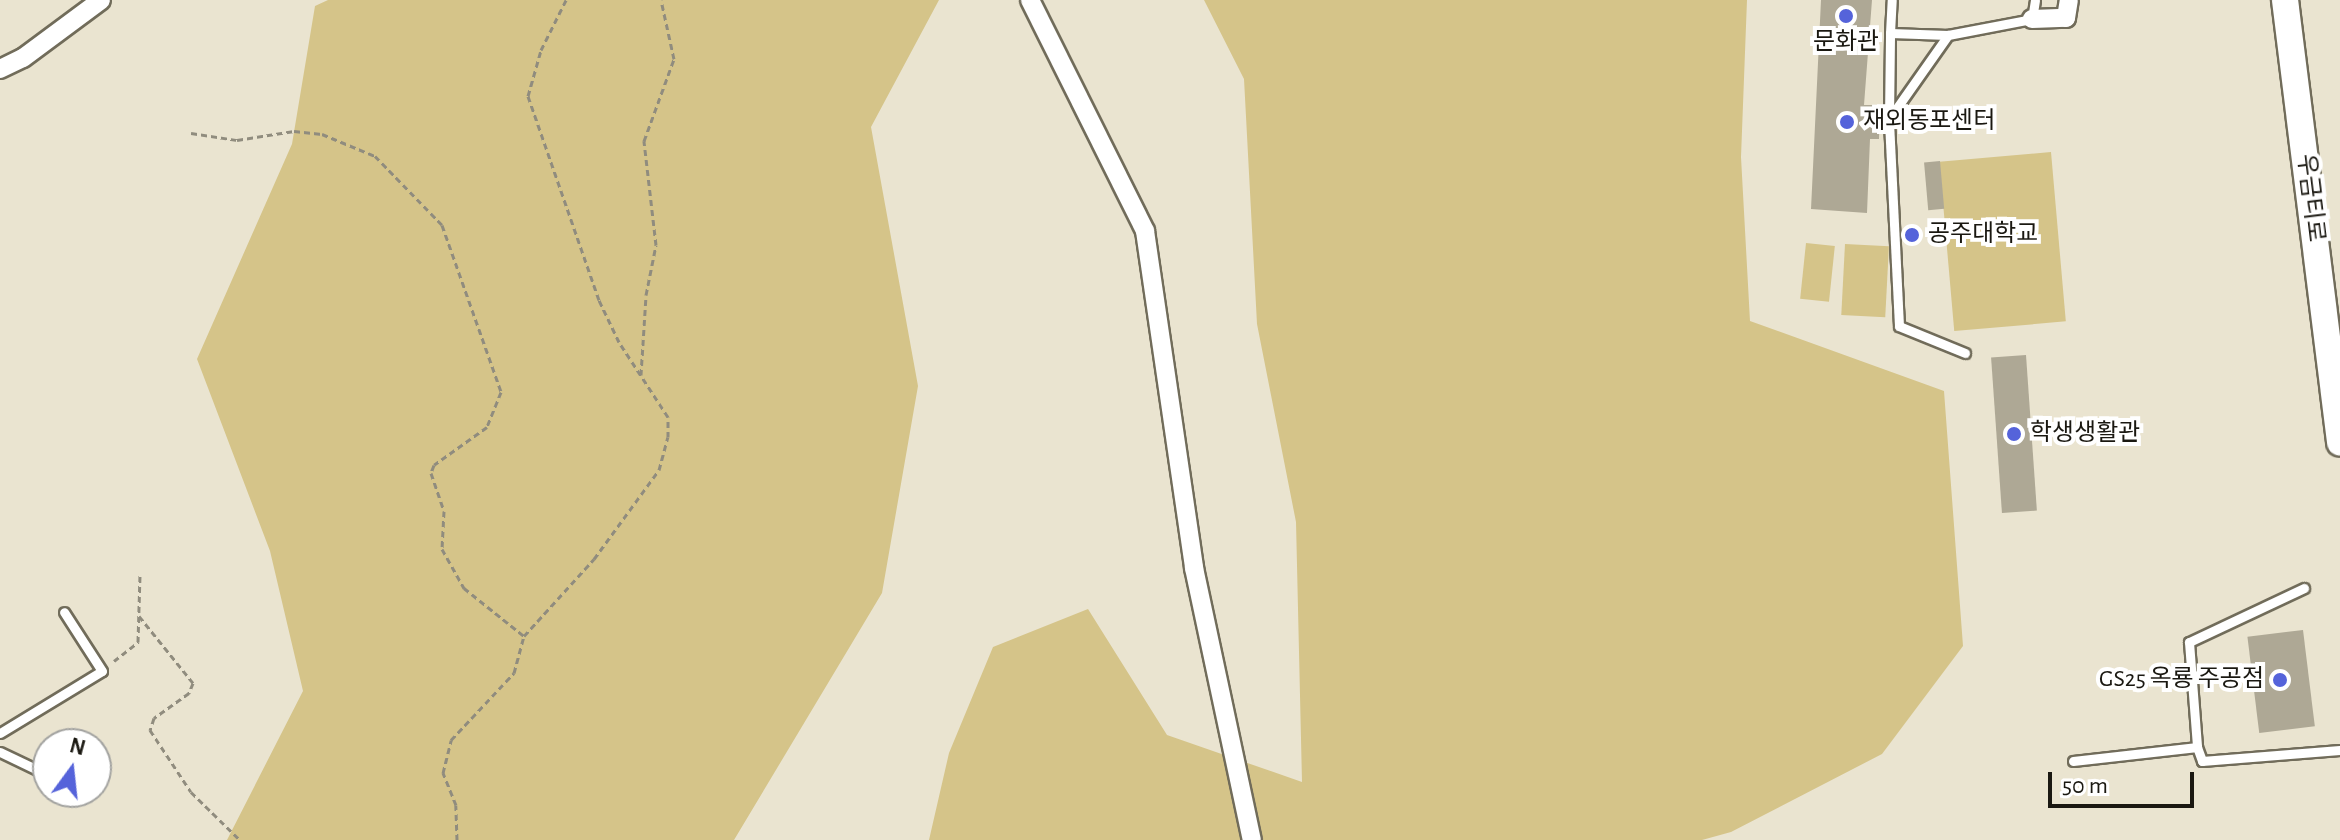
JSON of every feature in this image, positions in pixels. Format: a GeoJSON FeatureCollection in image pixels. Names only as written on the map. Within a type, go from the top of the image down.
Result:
{"type":"FeatureCollection","features":[{"type":"Feature","properties":{"kind":"main road","name":"우금티로"},"geometry":{"type":"LineString","coordinates":[[2285,0],[2340,443]]}},
{"type":"Feature","properties":{"kind":"street"},"geometry":{"type":"LineString","coordinates":[[0,69],[23,58],[101,0]]}},
{"type":"Feature","properties":{"kind":"street"},"geometry":{"type":"LineString","coordinates":[[1030,0],[1145,231],[1194,568],[1252,840]]}},
{"type":"Feature","properties":{"kind":"street"},"geometry":{"type":"LineString","coordinates":[[2032,19],[2066,18],[2069,0]]}},
{"type":"Feature","properties":{"kind":"lane"},"geometry":{"type":"LineString","coordinates":[[1892,0],[1889,119],[1899,326],[1965,353]]}},
{"type":"Feature","properties":{"kind":"lane"},"geometry":{"type":"LineString","coordinates":[[1890,33],[1948,35],[2032,19],[2035,0]]}},
{"type":"Feature","properties":{"kind":"lane"},"geometry":{"type":"LineString","coordinates":[[1889,119],[1948,35]]}},
{"type":"Feature","properties":{"kind":"lane"},"geometry":{"type":"LineString","coordinates":[[2304,588],[2189,642],[2197,747],[2202,761],[2340,750]]}},
{"type":"Feature","properties":{"kind":"lane"},"geometry":{"type":"LineString","coordinates":[[0,733],[102,671],[64,612]]}},
{"type":"Feature","properties":{"kind":"lane"},"geometry":{"type":"LineString","coordinates":[[2073,761],[2197,747]]}},
{"type":"Feature","properties":{"kind":"lane"},"geometry":{"type":"LineString","coordinates":[[0,752],[32,767]]}},
{"type":"Feature","properties":{"kind":"path"},"geometry":{"type":"LineString","coordinates":[[457,840],[444,756],[451,740],[514,673],[524,636],[594,559],[659,470],[668,417],[599,300],[528,96],[541,50],[566,0]]}},
{"type":"Feature","properties":{"kind":"path"},"geometry":{"type":"LineString","coordinates":[[641,375],[646,295],[656,245],[644,141],[674,59],[661,0]]}},
{"type":"Feature","properties":{"kind":"path"},"geometry":{"type":"LineString","coordinates":[[191,133],[237,140],[294,131],[322,134],[375,156],[442,225],[501,392],[487,427],[434,465],[431,473],[444,511],[442,549],[464,588],[524,636]]}},
{"type":"Feature","properties":{"kind":"path"},"geometry":{"type":"LineString","coordinates":[[102,671],[138,642],[140,575]]}},
{"type":"Feature","properties":{"kind":"path"},"geometry":{"type":"LineString","coordinates":[[139,616],[193,683],[189,693],[154,718],[150,730],[191,792],[240,840]]}},
{"type":"Feature","properties":{"kind":"shaded area"},"geometry":{"type":"Polygon","coordinates":[[[328,0],[939,0],[871,127],[918,386],[882,593],[734,840],[227,840],[303,691],[270,551],[197,359],[292,144],[315,6],[328,0]]]}},
{"type":"Feature","properties":{"kind":"shaded area"},"geometry":{"type":"Polygon","coordinates":[[[1204,0],[1747,0],[1741,157],[1750,321],[1944,391],[1963,646],[1882,754],[1731,832],[1702,840],[929,840],[949,753],[993,647],[1088,609],[1167,735],[1302,782],[1296,522],[1257,324],[1244,79],[1204,0]]]}},
{"type":"Feature","properties":{"kind":"shaded area"},"geometry":{"type":"Polygon","coordinates":[[[2051,152],[2066,321],[1954,331],[1939,162],[2051,152]]]}},
{"type":"Feature","properties":{"kind":"shaded area"},"geometry":{"type":"Polygon","coordinates":[[[1806,243],[1835,246],[1829,302],[1800,299],[1806,243]]]}},
{"type":"Feature","properties":{"kind":"shaded area"},"geometry":{"type":"Polygon","coordinates":[[[1845,244],[1889,246],[1885,317],[1841,315],[1845,244]]]}},
{"type":"Feature","properties":{"kind":"building","name":"재외동포센터"},"geometry":{"type":"Polygon","coordinates":[[[1821,0],[1872,0],[1864,105],[1880,105],[1879,139],[1870,139],[1867,213],[1811,209],[1821,0]]]}},
{"type":"Feature","properties":{"kind":"building"},"geometry":{"type":"Polygon","coordinates":[[[1940,161],[1944,209],[1928,210],[1924,162],[1940,161]]]}},
{"type":"Feature","properties":{"kind":"building","name":"학생생활관"},"geometry":{"type":"Polygon","coordinates":[[[2026,355],[2037,511],[2002,513],[1991,357],[2026,355]]]}},
{"type":"Feature","properties":{"kind":"building","name":"GS25 옥룡 주공점"},"geometry":{"type":"Polygon","coordinates":[[[2303,630],[2315,726],[2259,733],[2247,637],[2303,630]]]}},
{"type":"Feature","properties":{"kind":"place","name":"문화관"},"geometry":{"type":"Point","coordinates":[1846,16]}},
{"type":"Feature","properties":{"kind":"place","name":"재외동포센터"},"geometry":{"type":"Point","coordinates":[1847,122]}},
{"type":"Feature","properties":{"kind":"place","name":"공주대학교"},"geometry":{"type":"Point","coordinates":[1912,235]}},
{"type":"Feature","properties":{"kind":"place","name":"학생생활관"},"geometry":{"type":"Point","coordinates":[2014,434]}},
{"type":"Feature","properties":{"kind":"place","name":"GS25 옥룡 주공점"},"geometry":{"type":"Point","coordinates":[2280,680]}}]}
